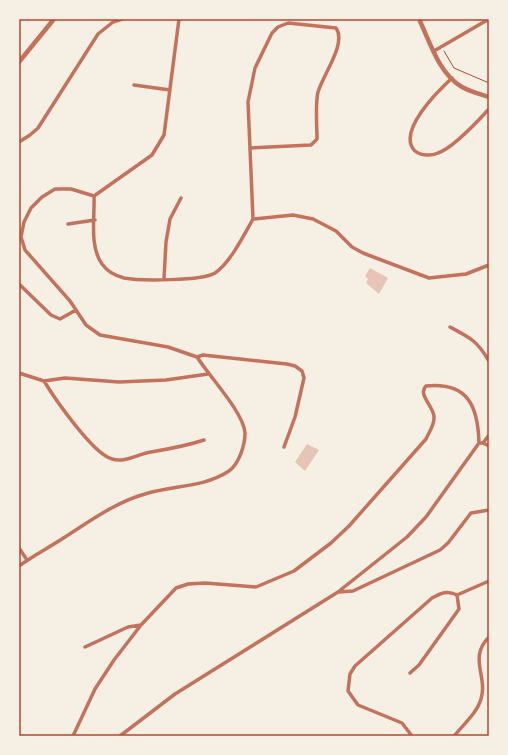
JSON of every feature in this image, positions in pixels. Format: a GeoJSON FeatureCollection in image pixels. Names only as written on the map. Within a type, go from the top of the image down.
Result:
{"type":"FeatureCollection","features":[{"type":"Feature","properties":{"kind":"street"},"geometry":{"type":"LineString","coordinates":[[19,62],[54,19]]}},
{"type":"Feature","properties":{"kind":"street"},"geometry":{"type":"LineString","coordinates":[[19,142],[30,136],[38,128],[98,34],[113,22],[122,19]]}},
{"type":"Feature","properties":{"kind":"street"},"geometry":{"type":"LineString","coordinates":[[94,196],[152,155],[159,146],[164,135],[179,19]]}},
{"type":"Feature","properties":{"kind":"street"},"geometry":{"type":"LineString","coordinates":[[419,19],[441,65],[452,78],[462,87],[489,97]]}},
{"type":"Feature","properties":{"kind":"street"},"geometry":{"type":"LineString","coordinates":[[434,51],[489,19]]}},
{"type":"Feature","properties":{"kind":"street"},"geometry":{"type":"LineString","coordinates":[[94,196],[95,250],[102,264],[112,274],[124,278],[164,278],[204,277],[214,273],[238,244],[253,219],[248,102],[255,68],[272,33],[278,27],[288,23],[336,28],[339,33],[339,43],[318,93],[317,139],[311,145],[250,148]]}},
{"type":"Feature","properties":{"kind":"street"},"geometry":{"type":"LineString","coordinates":[[452,78],[421,112],[412,126],[410,144],[416,151],[421,154],[438,153],[465,133],[489,109]]}},
{"type":"Feature","properties":{"kind":"street"},"geometry":{"type":"LineString","coordinates":[[134,85],[170,90]]}},
{"type":"Feature","properties":{"kind":"street"},"geometry":{"type":"LineString","coordinates":[[94,196],[72,189],[55,189],[42,197],[31,208],[24,222],[21,237],[25,250],[35,263],[60,288],[86,325],[100,335],[168,347],[197,357],[203,355],[296,366],[302,371],[303,382],[295,417],[284,447]]}},
{"type":"Feature","properties":{"kind":"street"},"geometry":{"type":"LineString","coordinates":[[164,278],[166,242],[170,219],[181,198]]}},
{"type":"Feature","properties":{"kind":"street"},"geometry":{"type":"LineString","coordinates":[[253,219],[293,215],[313,219],[336,231],[352,247],[363,253],[429,278],[466,274],[489,265]]}},
{"type":"Feature","properties":{"kind":"street"},"geometry":{"type":"LineString","coordinates":[[68,224],[94,220]]}},
{"type":"Feature","properties":{"kind":"street"},"geometry":{"type":"LineString","coordinates":[[19,284],[51,315],[60,319],[76,310]]}},
{"type":"Feature","properties":{"kind":"street"},"geometry":{"type":"LineString","coordinates":[[450,327],[472,338],[481,348],[489,361]]}},
{"type":"Feature","properties":{"kind":"street"},"geometry":{"type":"LineString","coordinates":[[19,566],[104,512],[125,501],[145,493],[194,485],[230,470],[241,452],[245,432],[239,414],[208,374],[197,357]]}},
{"type":"Feature","properties":{"kind":"street"},"geometry":{"type":"LineString","coordinates":[[19,373],[44,381],[65,378],[119,382],[166,380],[208,374]]}},
{"type":"Feature","properties":{"kind":"street"},"geometry":{"type":"LineString","coordinates":[[44,381],[59,407],[87,439],[110,459],[129,459],[150,452],[166,451],[204,440]]}},
{"type":"Feature","properties":{"kind":"street"},"geometry":{"type":"LineString","coordinates":[[73,736],[99,683],[114,660],[141,625],[176,588],[188,584],[205,583],[256,587],[294,571],[331,543],[349,526],[426,439],[432,427],[434,417],[432,409],[423,393],[426,386],[446,386],[461,393],[468,399],[477,415],[479,443],[426,517],[407,537],[338,592],[176,694],[120,736]]}},
{"type":"Feature","properties":{"kind":"street"},"geometry":{"type":"LineString","coordinates":[[479,443],[483,442],[489,435]]}},
{"type":"Feature","properties":{"kind":"street"},"geometry":{"type":"LineString","coordinates":[[483,442],[489,446]]}},
{"type":"Feature","properties":{"kind":"street"},"geometry":{"type":"LineString","coordinates":[[338,592],[353,592],[440,550],[448,543],[471,513],[489,510]]}},
{"type":"Feature","properties":{"kind":"street"},"geometry":{"type":"LineString","coordinates":[[19,548],[27,560]]}},
{"type":"Feature","properties":{"kind":"street"},"geometry":{"type":"LineString","coordinates":[[456,596],[489,581]]}},
{"type":"Feature","properties":{"kind":"street"},"geometry":{"type":"LineString","coordinates":[[410,673],[419,666],[459,609],[456,596],[450,592],[442,593],[432,598],[355,666],[350,674],[348,691],[358,705],[402,723],[412,736]]}},
{"type":"Feature","properties":{"kind":"street"},"geometry":{"type":"LineString","coordinates":[[85,647],[128,626],[141,625]]}},
{"type":"Feature","properties":{"kind":"street"},"geometry":{"type":"LineString","coordinates":[[454,736],[477,708],[481,698],[482,690],[478,657],[480,648],[489,638]]}},
{"type":"Feature","properties":{"kind":"path"},"geometry":{"type":"LineString","coordinates":[[442,46],[454,68],[489,83]]}},
{"type":"Feature","properties":{"kind":"building"},"geometry":{"type":"Polygon","coordinates":[[[370,268],[388,278],[379,294],[366,283],[368,279],[365,276],[370,268]]]}},
{"type":"Feature","properties":{"kind":"building"},"geometry":{"type":"Polygon","coordinates":[[[307,444],[319,450],[305,471],[295,462],[307,444]]]}}]}
